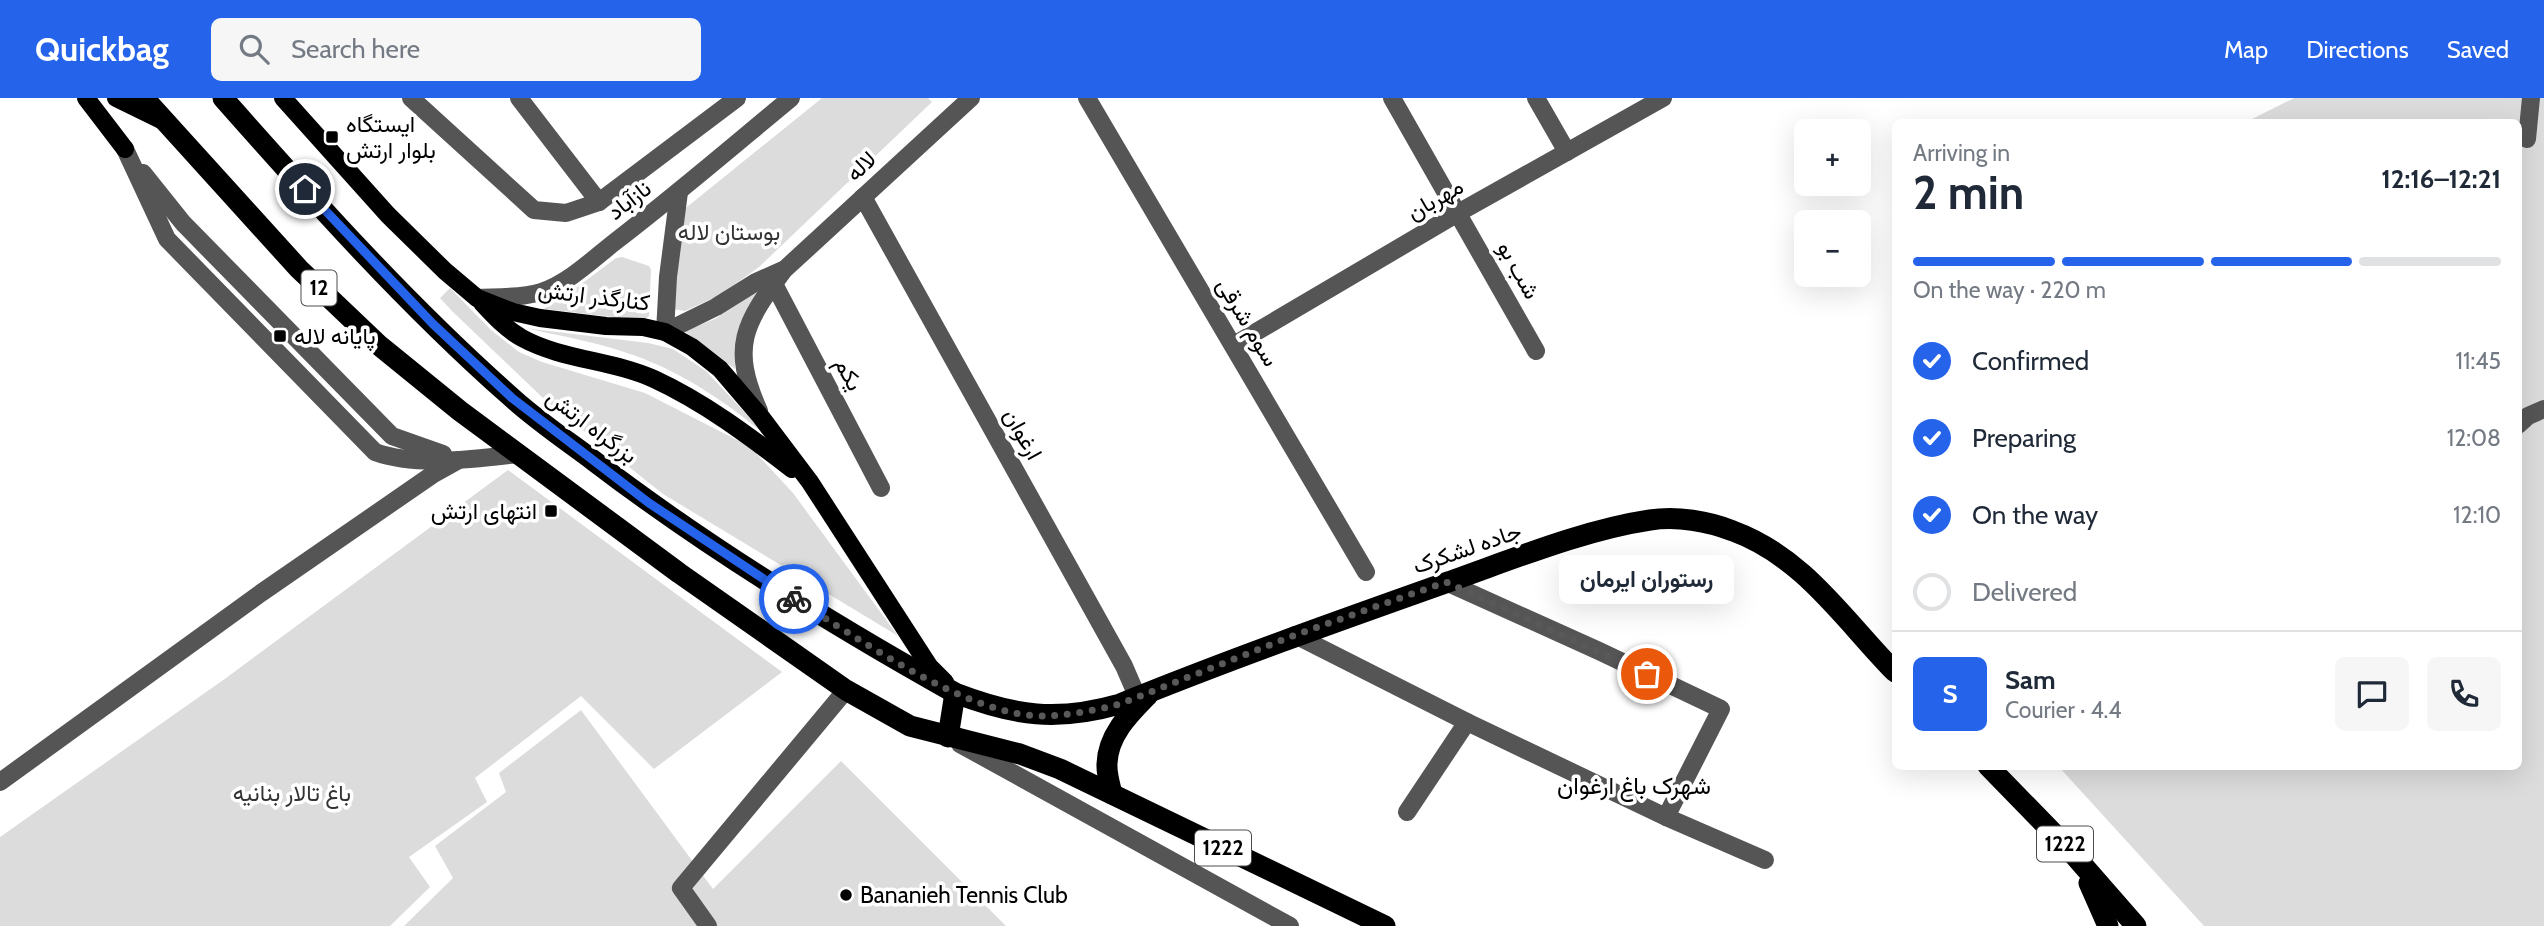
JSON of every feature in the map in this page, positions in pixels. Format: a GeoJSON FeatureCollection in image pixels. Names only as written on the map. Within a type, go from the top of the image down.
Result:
{"type":"FeatureCollection","features":[{"type":"Feature","properties":{"kind":"highway","name":"12"},"geometry":{"type":"LineString","coordinates":[[144,98],[238,204],[344,313],[409,370],[679,573],[846,690],[910,726],[948,737]]}},
{"type":"Feature","properties":{"kind":"highway","name":"بزرگراه ارتش"},"geometry":{"type":"LineString","coordinates":[[223,98],[286,169],[433,324],[512,398],[649,503],[782,591],[955,693]]}},
{"type":"Feature","properties":{"kind":"highway","name":"جاده لشکرک"},"geometry":{"type":"LineString","coordinates":[[1016,713],[1044,716],[1098,710],[1295,635],[1591,534],[1629,524],[1675,519],[1712,524],[1750,538],[1775,551],[1828,597],[1892,669]]}},
{"type":"Feature","properties":{"kind":"highway","name":"کنارگذر ارتش"},"geometry":{"type":"LineString","coordinates":[[955,693],[1016,713]]}},
{"type":"Feature","properties":{"kind":"highway"},"geometry":{"type":"LineString","coordinates":[[948,737],[955,693]]}},
{"type":"Feature","properties":{"kind":"highway"},"geometry":{"type":"LineString","coordinates":[[1112,794],[1107,765],[1112,740],[1144,694]]}},
{"type":"Feature","properties":{"kind":"highway","name":"1222"},"geometry":{"type":"LineString","coordinates":[[948,737],[1020,754],[1060,769],[1385,926]]}},
{"type":"Feature","properties":{"kind":"highway","name":"1222"},"geometry":{"type":"LineString","coordinates":[[1993,770],[2067,847],[2136,926]]}},
{"type":"Feature","properties":{"kind":"highway","name":"1222"},"geometry":{"type":"LineString","coordinates":[[2067,847],[2096,895],[2108,926]]}},
{"type":"Feature","properties":{"kind":"main road"},"geometry":{"type":"LineString","coordinates":[[86,98],[125,149]]}},
{"type":"Feature","properties":{"kind":"main road"},"geometry":{"type":"LineString","coordinates":[[113,98],[125,149]]}},
{"type":"Feature","properties":{"kind":"main road"},"geometry":{"type":"LineString","coordinates":[[113,98],[164,122]]}},
{"type":"Feature","properties":{"kind":"main road","name":"کنارگذر ارتش"},"geometry":{"type":"LineString","coordinates":[[283,98],[388,215],[444,271],[477,298],[513,312],[541,318],[606,326],[643,327],[665,332],[692,347],[720,369],[761,417],[810,482],[929,666],[955,693]]}},
{"type":"Feature","properties":{"kind":"main road"},"geometry":{"type":"LineString","coordinates":[[477,298],[499,321],[521,338],[544,348],[632,371],[685,395],[753,438],[810,482]]}},
{"type":"Feature","properties":{"kind":"street"},"geometry":{"type":"LineString","coordinates":[[411,98],[534,210],[566,213],[598,202],[737,98]]}},
{"type":"Feature","properties":{"kind":"street"},"geometry":{"type":"LineString","coordinates":[[519,98],[598,202]]}},
{"type":"Feature","properties":{"kind":"street","name":"نازآباد"},"geometry":{"type":"LineString","coordinates":[[477,298],[524,295],[554,286],[680,192],[791,98]]}},
{"type":"Feature","properties":{"kind":"street","name":"لاله"},"geometry":{"type":"LineString","coordinates":[[761,417],[746,382],[743,363],[744,343],[756,310],[779,277],[971,98]]}},
{"type":"Feature","properties":{"kind":"street","name":"سوم شرقی"},"geometry":{"type":"LineString","coordinates":[[1087,98],[1366,572]]}},
{"type":"Feature","properties":{"kind":"street","name":"شب بو"},"geometry":{"type":"LineString","coordinates":[[1392,98],[1536,351]]}},
{"type":"Feature","properties":{"kind":"street"},"geometry":{"type":"LineString","coordinates":[[1536,98],[1567,152]]}},
{"type":"Feature","properties":{"kind":"street","name":"مهربان"},"geometry":{"type":"LineString","coordinates":[[1234,345],[1458,213],[1663,98]]}},
{"type":"Feature","properties":{"kind":"street"},"geometry":{"type":"LineString","coordinates":[[2527,139],[2531,98]]}},
{"type":"Feature","properties":{"kind":"street"},"geometry":{"type":"LineString","coordinates":[[125,149],[167,239],[375,452],[395,457],[459,460],[518,454]]}},
{"type":"Feature","properties":{"kind":"street"},"geometry":{"type":"LineString","coordinates":[[665,332],[668,277],[680,192]]}},
{"type":"Feature","properties":{"kind":"street","name":"ارغوان"},"geometry":{"type":"LineString","coordinates":[[863,197],[1124,666],[1144,694]]}},
{"type":"Feature","properties":{"kind":"street","name":"لاله"},"geometry":{"type":"LineString","coordinates":[[665,332],[716,307],[756,282],[779,277]]}},
{"type":"Feature","properties":{"kind":"street","name":"یکم"},"geometry":{"type":"LineString","coordinates":[[779,277],[881,488]]}},
{"type":"Feature","properties":{"kind":"street"},"geometry":{"type":"LineString","coordinates":[[2522,421],[2544,409]]}},
{"type":"Feature","properties":{"kind":"street"},"geometry":{"type":"LineString","coordinates":[[0,782],[272,585],[432,474],[459,460]]}},
{"type":"Feature","properties":{"kind":"street"},"geometry":{"type":"LineString","coordinates":[[1446,582],[1599,650],[1721,709],[1666,817]]}},
{"type":"Feature","properties":{"kind":"street"},"geometry":{"type":"LineString","coordinates":[[1295,635],[1467,722],[1666,817],[1765,860]]}},
{"type":"Feature","properties":{"kind":"street"},"geometry":{"type":"LineString","coordinates":[[708,926],[681,888],[846,690]]}},
{"type":"Feature","properties":{"kind":"street"},"geometry":{"type":"LineString","coordinates":[[1407,812],[1467,722]]}},
{"type":"Feature","properties":{"kind":"street"},"geometry":{"type":"LineString","coordinates":[[948,737],[1290,926]]}},
{"type":"Feature","properties":{"kind":"green space","name":"بوستان لاله"},"geometry":{"type":"Polygon","coordinates":[[[822,98],[928,98],[932,102],[759,267],[720,295],[685,311],[673,309],[682,211],[822,98]]]}},
{"type":"Feature","properties":{"kind":"green space"},"geometry":{"type":"Polygon","coordinates":[[[2294,98],[2544,98],[2544,926],[2204,926],[2062,770],[2522,770],[2522,119],[2252,119],[2294,98]]]}},
{"type":"Feature","properties":{"kind":"green space"},"geometry":{"type":"Polygon","coordinates":[[[622,257],[649,266],[651,270],[649,316],[645,319],[545,309],[546,303],[560,300],[616,258],[622,257]]]}},
{"type":"Feature","properties":{"kind":"green space"},"geometry":{"type":"Polygon","coordinates":[[[766,286],[742,325],[736,344],[735,369],[684,331],[715,319],[766,286]]]}},
{"type":"Feature","properties":{"kind":"green space"},"geometry":{"type":"Polygon","coordinates":[[[450,288],[491,330],[519,352],[542,362],[645,393],[739,441],[756,453],[793,493],[898,636],[663,494],[544,399],[453,312],[440,298],[450,288]]]}},
{"type":"Feature","properties":{"kind":"green space"},"geometry":{"type":"Polygon","coordinates":[[[524,328],[648,343],[673,349],[706,371],[768,437],[718,399],[663,367],[612,348],[524,328]]]}},
{"type":"Feature","properties":{"kind":"green space","name":"باغ تالار بنانیه"},"geometry":{"type":"Polygon","coordinates":[[[508,470],[782,672],[654,769],[581,696],[475,778],[487,802],[409,857],[430,887],[390,926],[0,926],[0,837],[226,678],[508,470]]]}},
{"type":"Feature","properties":{"kind":"green space"},"geometry":{"type":"Polygon","coordinates":[[[581,710],[713,889],[841,761],[1006,926],[404,926],[453,878],[435,846],[506,792],[499,773],[581,710]]]}},
{"type":"Feature","properties":{"kind":"way so far"},"geometry":{"type":"LineString","coordinates":[[794,599],[955,693],[985,705],[1016,713],[1044,716],[1098,710],[1120,704],[1295,635],[1446,582],[1647,674]]}},
{"type":"Feature","properties":{"kind":"place","name":"ایستگاه بلوار ارتش"},"geometry":{"type":"Point","coordinates":[332,137]}},
{"type":"Feature","properties":{"kind":"place","name":"پایانه لاله"},"geometry":{"type":"Point","coordinates":[280,336]}},
{"type":"Feature","properties":{"kind":"place","name":"انتهای ارتش"},"geometry":{"type":"Point","coordinates":[551,511]}},
{"type":"Feature","properties":{"kind":"place","name":"رستوران ايرمان"},"geometry":{"type":"Point","coordinates":[1647,674]}},
{"type":"Feature","properties":{"kind":"place","name":"Bananieh Tennis Club"},"geometry":{"type":"Point","coordinates":[846,895]}},
{"type":"Feature","properties":{"kind":"district","name":"شهرک باغ ارغوان"},"geometry":{"type":"Point","coordinates":[1634,786]}},
{"type":"Feature","properties":{"kind":"route"},"geometry":{"type":"LineString","coordinates":[[305,189],[433,324],[512,398],[649,503],[794,599]]}}]}
